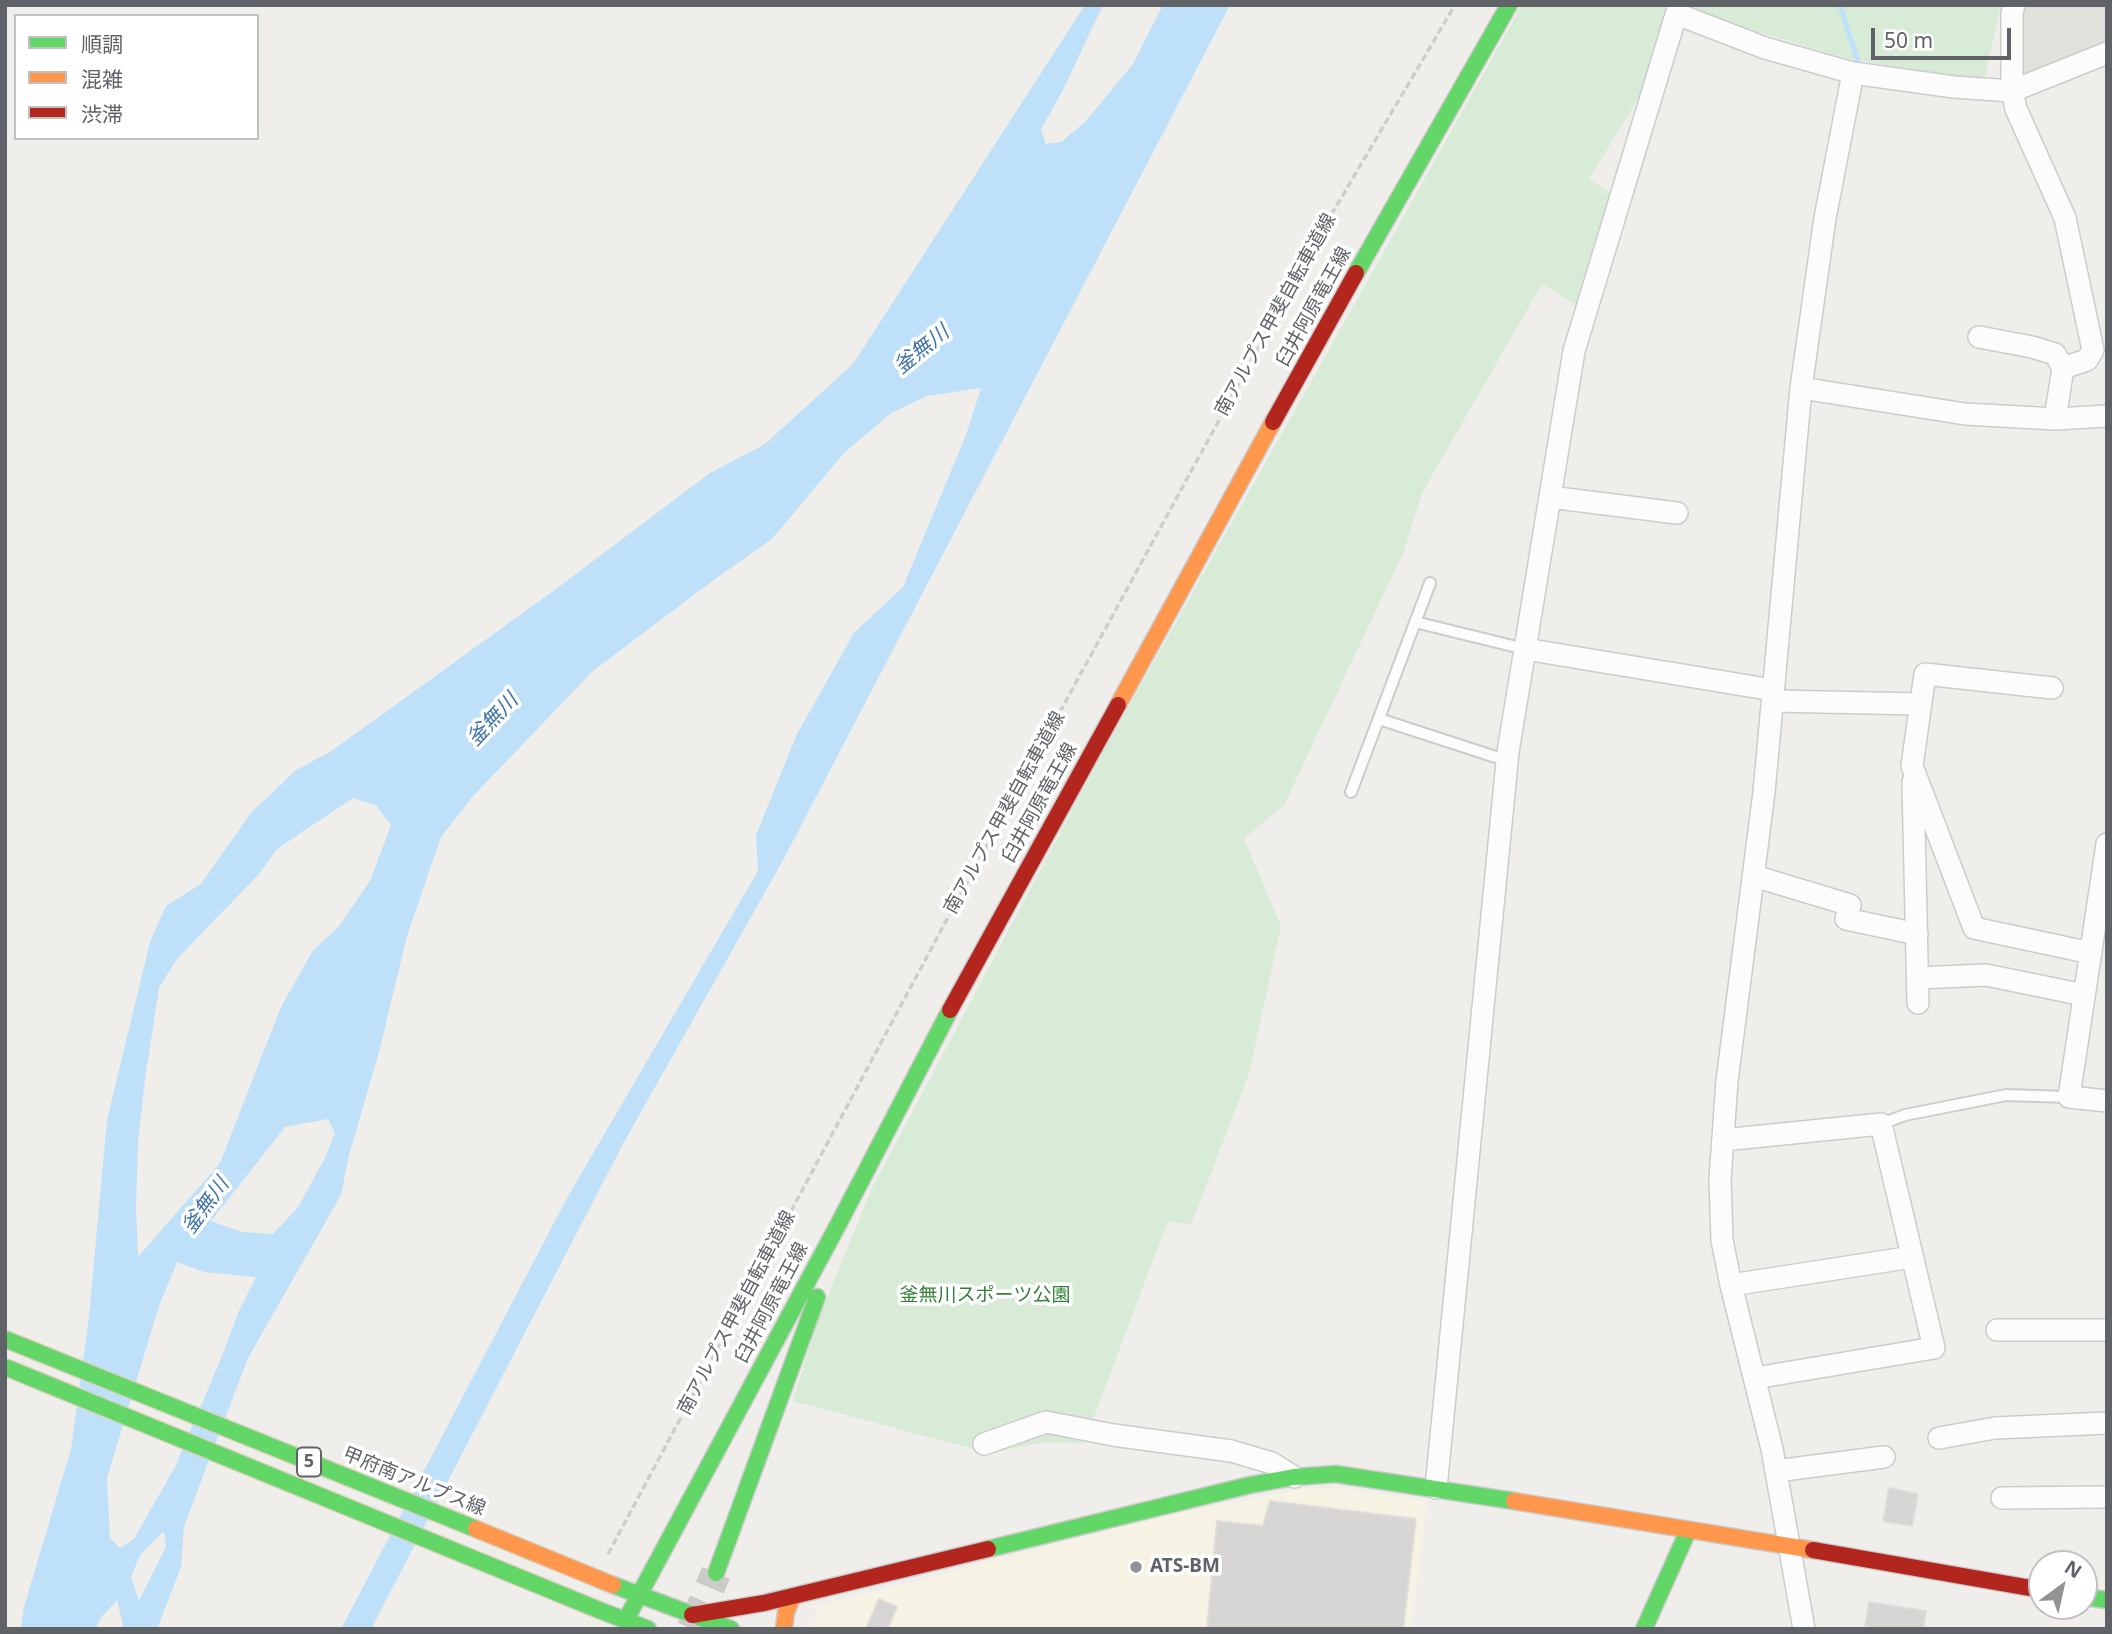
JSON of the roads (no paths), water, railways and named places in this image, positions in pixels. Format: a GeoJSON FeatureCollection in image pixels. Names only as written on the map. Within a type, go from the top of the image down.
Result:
{"type":"FeatureCollection","features":[{"type":"Feature","properties":{"kind":"main road","name":"臼井阿原竜王線"},"geometry":{"type":"LineString","coordinates":[[623,1625],[919,1068],[1107,723],[1334,312],[1509,5]]}},
{"type":"Feature","properties":{"kind":"main road"},"geometry":{"type":"LineString","coordinates":[[716,1573],[823,1278],[839,1223]]}},
{"type":"Feature","properties":{"kind":"main road","name":"甲府南アルプス線"},"geometry":{"type":"LineString","coordinates":[[5,1339],[613,1585],[731,1629]]}},
{"type":"Feature","properties":{"kind":"main road","name":"5"},"geometry":{"type":"LineString","coordinates":[[5,1367],[599,1610],[623,1625],[648,1629]]}},
{"type":"Feature","properties":{"kind":"main road"},"geometry":{"type":"LineString","coordinates":[[623,1625],[698,1615],[793,1596],[1250,1485],[1294,1477],[1336,1474],[1436,1488],[2028,1588]]}},
{"type":"Feature","properties":{"kind":"main road"},"geometry":{"type":"LineString","coordinates":[[1644,1629],[1688,1531]]}},
{"type":"Feature","properties":{"kind":"main road"},"geometry":{"type":"LineString","coordinates":[[784,1629],[786,1612],[793,1596]]}},
{"type":"Feature","properties":{"kind":"street"},"geometry":{"type":"LineString","coordinates":[[2014,5],[2012,91],[2016,109],[2066,218],[2093,350],[2087,360],[2063,369]]}},
{"type":"Feature","properties":{"kind":"street"},"geometry":{"type":"LineString","coordinates":[[1436,1488],[1508,761],[1525,649],[1574,351],[1678,10],[1765,48],[1853,73],[1954,87],[2012,91],[2107,53]]}},
{"type":"Feature","properties":{"kind":"street"},"geometry":{"type":"LineString","coordinates":[[1804,1629],[1776,1471],[1722,1240],[1720,1179],[1730,1056],[1754,876],[1773,695],[1801,388],[1825,218],[1853,73]]}},
{"type":"Feature","properties":{"kind":"street"},"geometry":{"type":"LineString","coordinates":[[1979,337],[2055,354],[2063,369],[2055,419]]}},
{"type":"Feature","properties":{"kind":"street"},"geometry":{"type":"LineString","coordinates":[[1801,388],[1965,414],[2055,419],[2107,416]]}},
{"type":"Feature","properties":{"kind":"street"},"geometry":{"type":"LineString","coordinates":[[1550,497],[1677,513]]}},
{"type":"Feature","properties":{"kind":"street"},"geometry":{"type":"LineString","coordinates":[[1525,649],[1773,695],[1921,704]]}},
{"type":"Feature","properties":{"kind":"street"},"geometry":{"type":"LineString","coordinates":[[1918,1003],[1912,766],[1925,674],[2052,688]]}},
{"type":"Feature","properties":{"kind":"street"},"geometry":{"type":"LineString","coordinates":[[1912,766],[1974,928],[2091,953]]}},
{"type":"Feature","properties":{"kind":"street"},"geometry":{"type":"LineString","coordinates":[[2107,844],[2068,1097],[2107,1101]]}},
{"type":"Feature","properties":{"kind":"street"},"geometry":{"type":"LineString","coordinates":[[1754,876],[1850,905],[1846,919],[1916,934]]}},
{"type":"Feature","properties":{"kind":"street"},"geometry":{"type":"LineString","coordinates":[[1918,978],[1986,975],[2084,995]]}},
{"type":"Feature","properties":{"kind":"street"},"geometry":{"type":"LineString","coordinates":[[1723,1140],[1881,1124],[1934,1348],[1755,1378]]}},
{"type":"Feature","properties":{"kind":"street"},"geometry":{"type":"LineString","coordinates":[[1731,1284],[1912,1257]]}},
{"type":"Feature","properties":{"kind":"street"},"geometry":{"type":"LineString","coordinates":[[1997,1330],[2107,1330]]}},
{"type":"Feature","properties":{"kind":"street"},"geometry":{"type":"LineString","coordinates":[[984,1444],[1046,1422],[1113,1435],[1231,1451],[1272,1463],[1294,1477]]}},
{"type":"Feature","properties":{"kind":"street"},"geometry":{"type":"LineString","coordinates":[[1940,1438],[1995,1429],[2107,1423]]}},
{"type":"Feature","properties":{"kind":"street"},"geometry":{"type":"LineString","coordinates":[[1776,1471],[1884,1457]]}},
{"type":"Feature","properties":{"kind":"street"},"geometry":{"type":"LineString","coordinates":[[2003,1499],[2107,1497]]}},
{"type":"Feature","properties":{"kind":"lane"},"geometry":{"type":"LineString","coordinates":[[1351,792],[1430,583]]}},
{"type":"Feature","properties":{"kind":"lane"},"geometry":{"type":"LineString","coordinates":[[1415,622],[1525,649]]}},
{"type":"Feature","properties":{"kind":"lane"},"geometry":{"type":"LineString","coordinates":[[1379,719],[1508,761]]}},
{"type":"Feature","properties":{"kind":"lane"},"geometry":{"type":"LineString","coordinates":[[1881,1124],[1905,1115],[2006,1095],[2068,1097]]}},
{"type":"Feature","properties":{"kind":"water","name":"釜無川"},"geometry":{"type":"Polygon","coordinates":[[[1085,5],[1103,5],[1063,90],[1041,129],[1046,144],[1061,142],[1085,122],[1133,64],[1163,5],[1230,5],[782,862],[624,1142],[371,1629],[341,1629],[567,1198],[758,871],[756,835],[797,734],[854,633],[903,587],[966,435],[981,388],[927,396],[891,413],[844,453],[773,538],[593,671],[473,796],[441,837],[407,936],[379,1052],[349,1155],[341,1195],[248,1358],[184,1526],[181,1567],[157,1629],[124,1629],[117,1600],[100,1619],[96,1629],[21,1629],[24,1607],[71,1449],[89,1317],[107,1120],[150,942],[166,906],[201,884],[251,813],[296,770],[330,752],[552,592],[710,473],[765,444],[853,364],[1085,5]],[[353,798],[277,849],[259,874],[176,960],[159,988],[138,1142],[138,1257],[220,1163],[281,1007],[312,952],[339,926],[370,881],[391,825],[376,805],[353,798]],[[328,1119],[285,1127],[211,1221],[242,1232],[273,1234],[298,1207],[325,1158],[335,1133],[328,1119]],[[177,1262],[159,1306],[107,1478],[110,1538],[120,1548],[134,1539],[175,1467],[238,1313],[256,1277],[204,1272],[177,1262]],[[164,1531],[140,1555],[131,1577],[139,1601],[166,1547],[164,1531]]]}},
{"type":"Feature","properties":{"kind":"waterway"},"geometry":{"type":"LineString","coordinates":[[1840,5],[1860,68]]}},
{"type":"Feature","properties":{"kind":"tunnel"},"geometry":{"type":"LineString","coordinates":[[692,1629],[716,1573]]}},
{"type":"Feature","properties":{"kind":"place","name":"ATS-BM"},"geometry":{"type":"Point","coordinates":[1136,1567]}},
{"type":"Feature","properties":{"kind":"park label","name":"釜無川スポーツ公園"},"geometry":{"type":"Point","coordinates":[985,1296]}}]}
